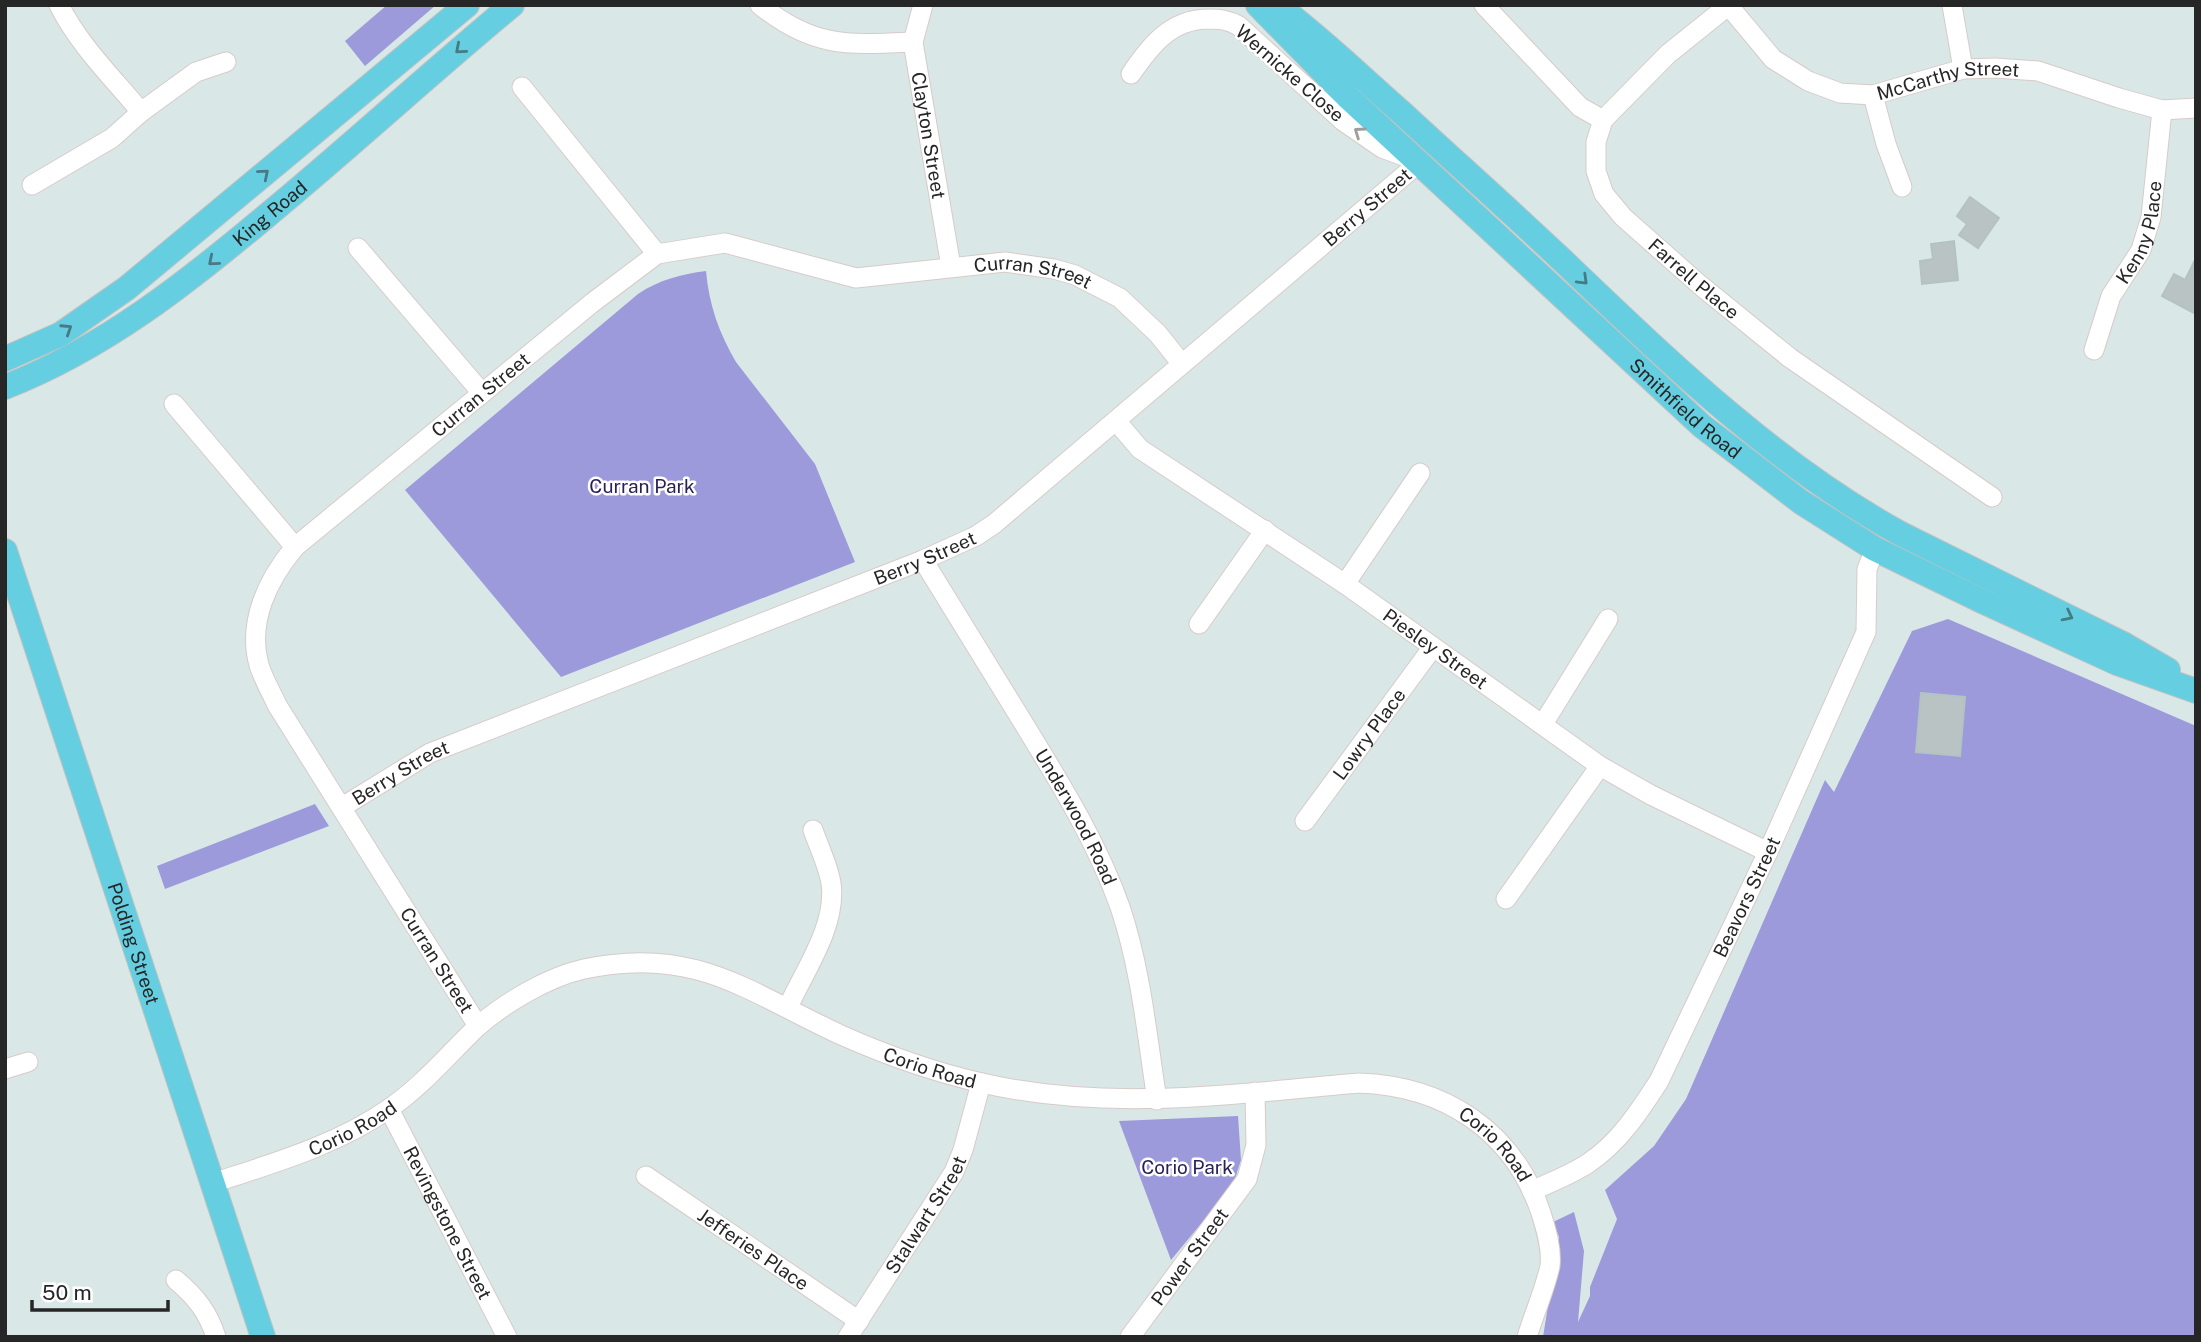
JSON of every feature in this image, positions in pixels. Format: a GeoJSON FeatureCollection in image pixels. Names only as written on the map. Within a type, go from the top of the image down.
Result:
{"type":"FeatureCollection","features":[{"type":"Feature","properties":{"kind":"main road","name":"King Road"},"geometry":{"type":"LineString","coordinates":[[5,359],[61,334],[127,288],[467,5]]}},
{"type":"Feature","properties":{"kind":"main road","name":"King Road"},"geometry":{"type":"LineString","coordinates":[[5,387],[45,372],[132,321],[202,270],[512,5]]}},
{"type":"Feature","properties":{"kind":"main road","name":"Smithfield Road"},"geometry":{"type":"LineString","coordinates":[[1256,5],[1350,99],[1702,426],[1801,502],[1875,549],[2117,663],[2196,689]]}},
{"type":"Feature","properties":{"kind":"main road","name":"Smithfield Road"},"geometry":{"type":"LineString","coordinates":[[1277,5],[1305,26],[1560,258],[1695,386],[1817,482],[1868,516],[2134,649],[2196,689]]}},
{"type":"Feature","properties":{"kind":"main road"},"geometry":{"type":"LineString","coordinates":[[1305,26],[1336,68],[1415,142],[1420,162],[1440,166],[1521,236],[1560,258]]}},
{"type":"Feature","properties":{"kind":"main road"},"geometry":{"type":"LineString","coordinates":[[1695,386],[1734,436],[1831,507],[1868,530],[1873,537],[1875,549],[1888,545],[1981,587],[2039,601]]}},
{"type":"Feature","properties":{"kind":"main road","name":"Polding Street"},"geometry":{"type":"LineString","coordinates":[[5,551],[263,1337]]}},
{"type":"Feature","properties":{"kind":"street"},"geometry":{"type":"LineString","coordinates":[[59,5],[82,41],[141,112]]}},
{"type":"Feature","properties":{"kind":"street"},"geometry":{"type":"LineString","coordinates":[[760,5],[793,29],[834,43],[850,45],[913,42]]}},
{"type":"Feature","properties":{"kind":"street","name":"Clayton Street"},"geometry":{"type":"LineString","coordinates":[[923,5],[913,42],[951,267]]}},
{"type":"Feature","properties":{"kind":"street"},"geometry":{"type":"LineString","coordinates":[[1239,26],[1256,5]]}},
{"type":"Feature","properties":{"kind":"street"},"geometry":{"type":"LineString","coordinates":[[1484,5],[1580,107],[1603,120],[1668,54],[1729,5]]}},
{"type":"Feature","properties":{"kind":"street","name":"McCarthy Street"},"geometry":{"type":"LineString","coordinates":[[1729,5],[1773,59],[1808,81],[1840,93],[1873,95],[1963,69],[1995,68],[2038,71],[2162,110],[2196,108]]}},
{"type":"Feature","properties":{"kind":"street"},"geometry":{"type":"LineString","coordinates":[[1952,5],[1963,69]]}},
{"type":"Feature","properties":{"kind":"street","name":"Wernicke Close"},"geometry":{"type":"LineString","coordinates":[[1131,74],[1164,34],[1200,19],[1224,19],[1239,26],[1343,121],[1382,148],[1420,162]]}},
{"type":"Feature","properties":{"kind":"street"},"geometry":{"type":"LineString","coordinates":[[32,185],[111,138],[141,112],[196,72],[226,62]]}},
{"type":"Feature","properties":{"kind":"street"},"geometry":{"type":"LineString","coordinates":[[522,87],[657,254]]}},
{"type":"Feature","properties":{"kind":"street"},"geometry":{"type":"LineString","coordinates":[[1873,95],[1886,144],[1902,187]]}},
{"type":"Feature","properties":{"kind":"street","name":"Kenny Place"},"geometry":{"type":"LineString","coordinates":[[2094,350],[2111,296],[2141,250],[2151,217],[2162,110]]}},
{"type":"Feature","properties":{"kind":"street","name":"Farrell Place"},"geometry":{"type":"LineString","coordinates":[[1603,120],[1596,142],[1596,171],[1604,194],[1623,218],[1790,358],[1992,497]]}},
{"type":"Feature","properties":{"kind":"street","name":"Berry Street"},"geometry":{"type":"LineString","coordinates":[[342,807],[430,753],[923,561],[976,536],[1117,422],[1420,162]]}},
{"type":"Feature","properties":{"kind":"street","name":"Curran Street"},"geometry":{"type":"LineString","coordinates":[[478,1026],[277,705],[259,667],[255,646],[256,628],[264,595],[279,566],[295,547],[592,303],[657,254],[725,243],[856,278],[1004,262],[1031,264],[1075,275],[1120,298],[1158,334],[1182,364]]}},
{"type":"Feature","properties":{"kind":"street"},"geometry":{"type":"LineString","coordinates":[[359,248],[482,393]]}},
{"type":"Feature","properties":{"kind":"street"},"geometry":{"type":"LineString","coordinates":[[174,404],[295,547]]}},
{"type":"Feature","properties":{"kind":"street","name":"Piesley Street"},"geometry":{"type":"LineString","coordinates":[[1117,422],[1140,449],[1345,584],[1600,766],[1642,791],[1768,852]]}},
{"type":"Feature","properties":{"kind":"street"},"geometry":{"type":"LineString","coordinates":[[1345,584],[1420,474]]}},
{"type":"Feature","properties":{"kind":"street"},"geometry":{"type":"LineString","coordinates":[[1199,624],[1265,530]]}},
{"type":"Feature","properties":{"kind":"street","name":"Beavors Street"},"geometry":{"type":"LineString","coordinates":[[1532,1191],[1588,1163],[1617,1138],[1640,1111],[1659,1081],[1768,852],[1866,632],[1867,569],[1875,549]]}},
{"type":"Feature","properties":{"kind":"street","name":"Underwood Road"},"geometry":{"type":"LineString","coordinates":[[923,561],[1060,783],[1100,859],[1119,906],[1134,957],[1157,1100]]}},
{"type":"Feature","properties":{"kind":"street"},"geometry":{"type":"LineString","coordinates":[[1543,724],[1608,619]]}},
{"type":"Feature","properties":{"kind":"street","name":"Lowry Place"},"geometry":{"type":"LineString","coordinates":[[1305,821],[1433,647]]}},
{"type":"Feature","properties":{"kind":"street"},"geometry":{"type":"LineString","coordinates":[[1506,899],[1600,766]]}},
{"type":"Feature","properties":{"kind":"street"},"geometry":{"type":"LineString","coordinates":[[788,1007],[823,933],[832,898],[829,873],[813,830]]}},
{"type":"Feature","properties":{"kind":"street","name":"Corio Road"},"geometry":{"type":"LineString","coordinates":[[213,1183],[329,1142],[388,1109],[406,1096],[478,1026],[523,995],[557,977],[621,963],[647,962],[703,970],[895,1057],[981,1083],[1072,1098],[1157,1100],[1359,1083],[1403,1087],[1447,1102],[1477,1122],[1507,1149],[1532,1191],[1544,1222],[1550,1265],[1527,1337]]}},
{"type":"Feature","properties":{"kind":"street"},"geometry":{"type":"LineString","coordinates":[[5,1069],[28,1062]]}},
{"type":"Feature","properties":{"kind":"street","name":"Stalwart Street"},"geometry":{"type":"LineString","coordinates":[[854,1329],[954,1172],[963,1150],[981,1083]]}},
{"type":"Feature","properties":{"kind":"street","name":"Power Street"},"geometry":{"type":"LineString","coordinates":[[1130,1337],[1247,1179],[1256,1145],[1255,1092]]}},
{"type":"Feature","properties":{"kind":"street","name":"Revingstone Street"},"geometry":{"type":"LineString","coordinates":[[388,1109],[507,1337]]}},
{"type":"Feature","properties":{"kind":"street","name":"Jefferies Place"},"geometry":{"type":"LineString","coordinates":[[646,1176],[854,1329]]}},
{"type":"Feature","properties":{"kind":"street"},"geometry":{"type":"LineString","coordinates":[[176,1280],[196,1297],[211,1320],[216,1337]]}},
{"type":"Feature","properties":{"kind":"green space"},"geometry":{"type":"Polygon","coordinates":[[[387,5],[436,5],[365,66],[345,41],[387,5]]]}},
{"type":"Feature","properties":{"kind":"green space","name":"Curran Park"},"geometry":{"type":"Polygon","coordinates":[[[706,271],[712,307],[730,351],[815,464],[855,562],[561,677],[405,490],[638,294],[670,278],[706,271]]]}},
{"type":"Feature","properties":{"kind":"green space"},"geometry":{"type":"Polygon","coordinates":[[[1948,619],[2196,726],[2196,1337],[1543,1337],[1559,1237],[1553,1222],[1574,1212],[1584,1251],[1578,1322],[1617,1219],[1605,1190],[1654,1146],[1686,1099],[1825,780],[1834,792],[1912,631],[1948,619]]]}},
{"type":"Feature","properties":{"kind":"green space"},"geometry":{"type":"Polygon","coordinates":[[[315,804],[329,826],[165,889],[157,866],[315,804]]]}},
{"type":"Feature","properties":{"kind":"green space","name":"Corio Park"},"geometry":{"type":"Polygon","coordinates":[[[1238,1116],[1241,1160],[1233,1185],[1171,1260],[1119,1121],[1238,1116]]]}},
{"type":"Feature","properties":{"kind":"building"},"geometry":{"type":"Polygon","coordinates":[[[1970,197],[1999,218],[1978,248],[1959,235],[1967,224],[1957,216],[1970,197]]]}},
{"type":"Feature","properties":{"kind":"building"},"geometry":{"type":"Polygon","coordinates":[[[1954,241],[1958,280],[1922,284],[1920,261],[1933,259],[1931,244],[1954,241]]]}},
{"type":"Feature","properties":{"kind":"building"},"geometry":{"type":"Polygon","coordinates":[[[2196,258],[2196,314],[2162,296],[2174,274],[2185,280],[2196,258]]]}},
{"type":"Feature","properties":{"kind":"building"},"geometry":{"type":"Polygon","coordinates":[[[1921,693],[1965,697],[1960,756],[1916,752],[1921,693]]]}}]}
